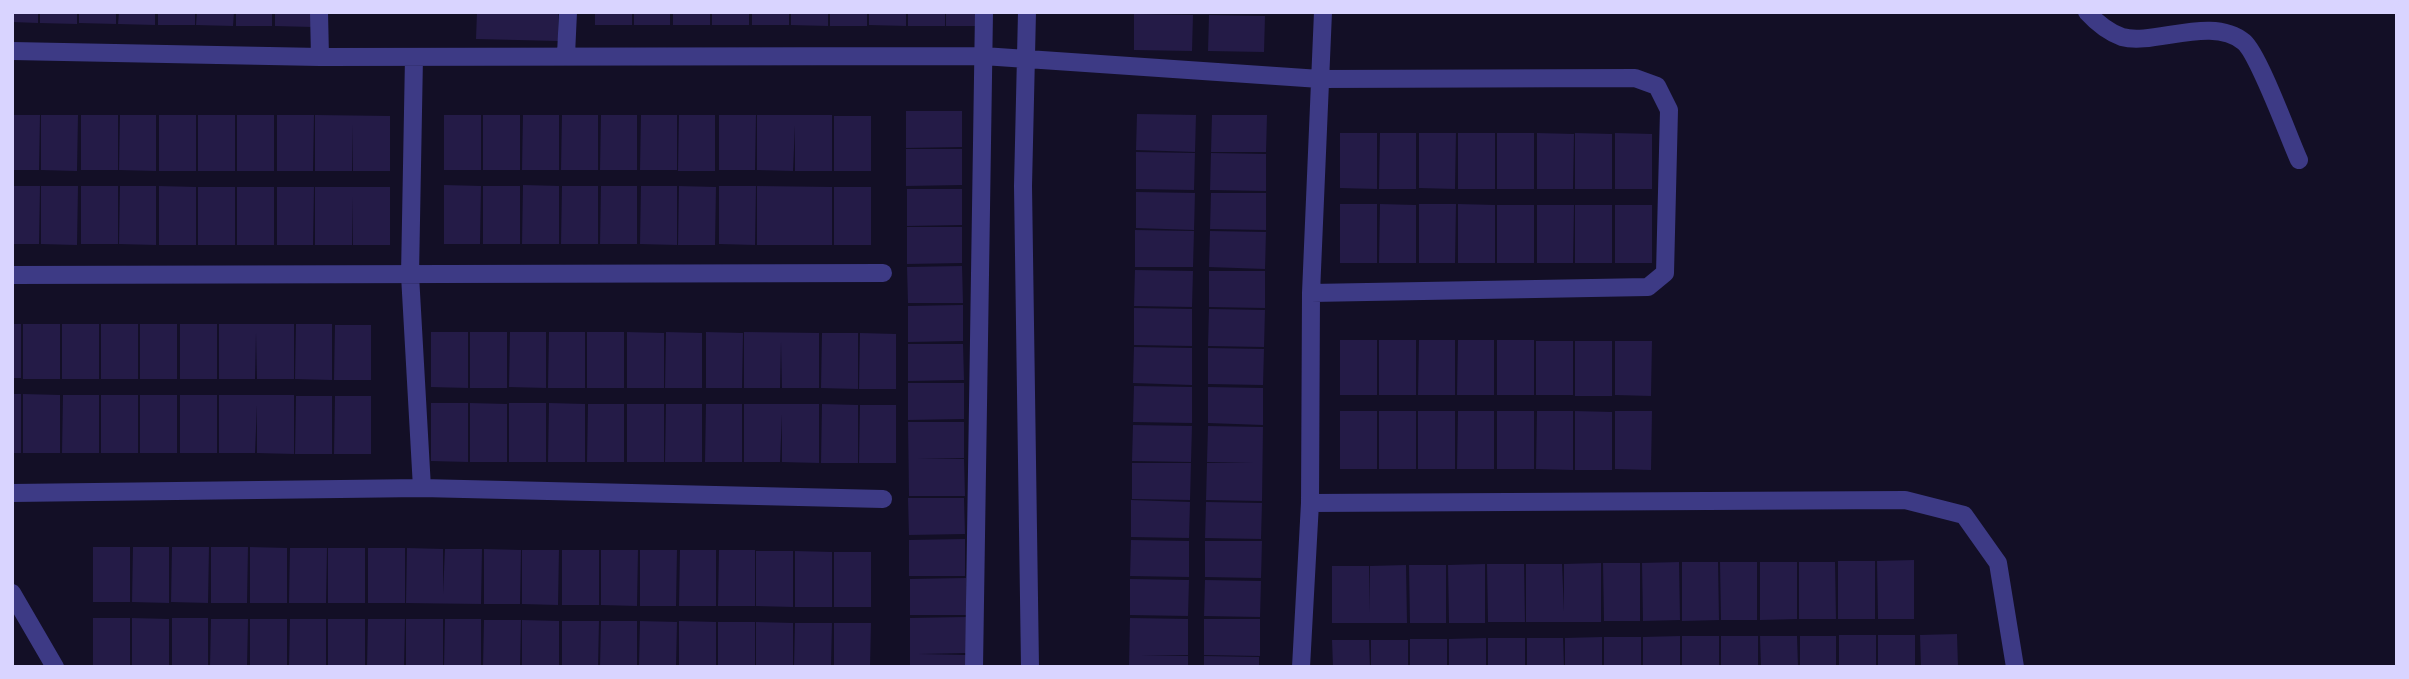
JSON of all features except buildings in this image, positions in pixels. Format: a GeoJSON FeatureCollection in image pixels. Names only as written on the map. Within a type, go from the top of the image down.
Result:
{"type":"FeatureCollection","features":[{"type":"Feature","properties":{"kind":"street"},"geometry":{"type":"LineString","coordinates":[[319,12],[320,57]]}},
{"type":"Feature","properties":{"kind":"street"},"geometry":{"type":"LineString","coordinates":[[566,55],[568,12]]}},
{"type":"Feature","properties":{"kind":"street"},"geometry":{"type":"LineString","coordinates":[[974,667],[984,12]]}},
{"type":"Feature","properties":{"kind":"street"},"geometry":{"type":"LineString","coordinates":[[1027,12],[1023,186],[1030,667]]}},
{"type":"Feature","properties":{"kind":"street"},"geometry":{"type":"LineString","coordinates":[[1301,667],[1310,503],[1311,293],[1323,12]]}},
{"type":"Feature","properties":{"kind":"street"},"geometry":{"type":"LineString","coordinates":[[2087,12],[2101,26],[2124,37],[2219,31],[2245,42],[2262,73],[2299,160]]}},
{"type":"Feature","properties":{"kind":"street"},"geometry":{"type":"LineString","coordinates":[[12,51],[320,57],[983,56],[1320,79],[1635,78],[1657,86],[1670,110],[1665,273],[1648,288],[1311,293]]}},
{"type":"Feature","properties":{"kind":"street"},"geometry":{"type":"LineString","coordinates":[[414,57],[410,275],[422,488]]}},
{"type":"Feature","properties":{"kind":"street"},"geometry":{"type":"LineString","coordinates":[[12,275],[883,273]]}},
{"type":"Feature","properties":{"kind":"street"},"geometry":{"type":"LineString","coordinates":[[12,493],[422,488],[883,499]]}},
{"type":"Feature","properties":{"kind":"street"},"geometry":{"type":"LineString","coordinates":[[1310,503],[1905,500],[1964,515],[1998,563],[2015,667]]}},
{"type":"Feature","properties":{"kind":"street"},"geometry":{"type":"LineString","coordinates":[[12,593],[55,667]]}}]}
